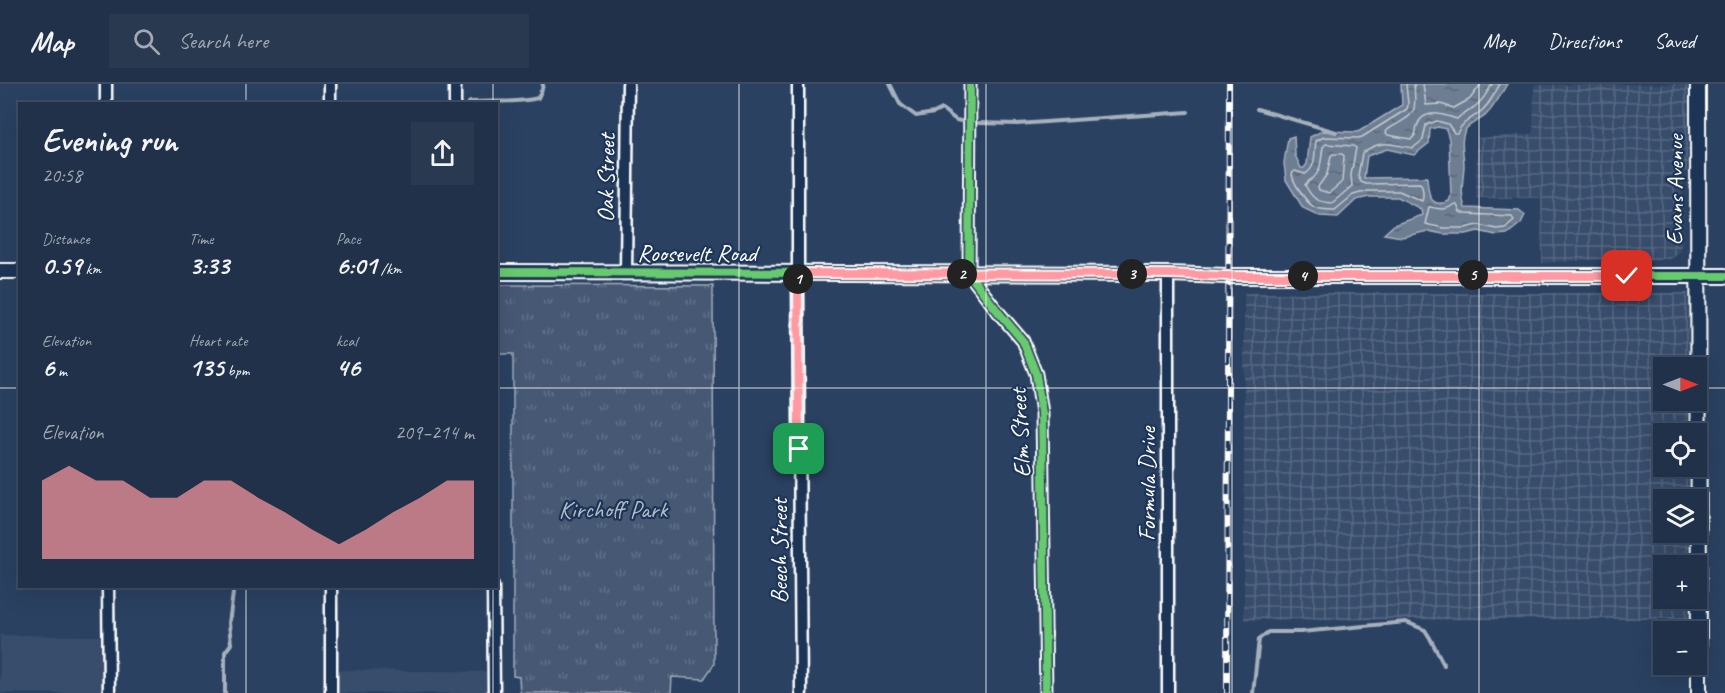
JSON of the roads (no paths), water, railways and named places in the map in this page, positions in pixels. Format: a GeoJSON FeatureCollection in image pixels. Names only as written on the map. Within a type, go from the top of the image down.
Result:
{"type":"FeatureCollection","features":[{"type":"Feature","properties":{"kind":"street"},"geometry":{"type":"LineString","coordinates":[[106,84],[106,102]]}},
{"type":"Feature","properties":{"kind":"street"},"geometry":{"type":"LineString","coordinates":[[330,84],[330,102]]}},
{"type":"Feature","properties":{"kind":"street"},"geometry":{"type":"LineString","coordinates":[[455,84],[455,102]]}},
{"type":"Feature","properties":{"kind":"street","name":"Oak Street"},"geometry":{"type":"LineString","coordinates":[[626,273],[628,84]]}},
{"type":"Feature","properties":{"kind":"street","name":"Beech Street"},"geometry":{"type":"LineString","coordinates":[[798,84],[801,693]]}},
{"type":"Feature","properties":{"kind":"street"},"geometry":{"type":"LineString","coordinates":[[969,274],[970,84]]}},
{"type":"Feature","properties":{"kind":"street","name":"Evans Avenue"},"geometry":{"type":"LineString","coordinates":[[1698,84],[1699,693]]}},
{"type":"Feature","properties":{"kind":"street"},"geometry":{"type":"LineString","coordinates":[[0,271],[18,271]]}},
{"type":"Feature","properties":{"kind":"street","name":"Roosevelt Road"},"geometry":{"type":"LineString","coordinates":[[498,272],[1725,276]]}},
{"type":"Feature","properties":{"kind":"street","name":"Elm Street"},"geometry":{"type":"LineString","coordinates":[[969,274],[1023,341],[1036,374],[1042,412],[1046,693]]}},
{"type":"Feature","properties":{"kind":"street","name":"Formula Drive"},"geometry":{"type":"LineString","coordinates":[[1168,274],[1168,693]]}},
{"type":"Feature","properties":{"kind":"street"},"geometry":{"type":"LineString","coordinates":[[108,588],[109,693]]}},
{"type":"Feature","properties":{"kind":"street"},"geometry":{"type":"LineString","coordinates":[[331,588],[331,693]]}},
{"type":"Feature","properties":{"kind":"street"},"geometry":{"type":"LineString","coordinates":[[493,588],[494,693]]}},
{"type":"Feature","properties":{"kind":"water"},"geometry":{"type":"Polygon","coordinates":[[[1401,84],[1507,84],[1489,112],[1468,127],[1464,133],[1462,142],[1463,198],[1465,208],[1519,210],[1525,215],[1521,223],[1507,234],[1496,235],[1478,231],[1466,234],[1443,234],[1428,231],[1402,237],[1384,234],[1394,225],[1422,215],[1421,209],[1398,197],[1369,197],[1356,200],[1338,217],[1320,216],[1303,208],[1286,180],[1284,163],[1288,138],[1294,136],[1295,155],[1301,168],[1304,168],[1307,164],[1310,137],[1322,131],[1358,132],[1402,105],[1401,84]],[[1438,127],[1430,129],[1429,143],[1414,155],[1387,149],[1367,156],[1364,178],[1427,177],[1431,198],[1437,203],[1449,201],[1451,196],[1449,139],[1446,129],[1438,127]]]}},
{"type":"Feature","properties":{"kind":"waterway"},"geometry":{"type":"LineString","coordinates":[[470,102],[538,98],[543,84]]}},
{"type":"Feature","properties":{"kind":"waterway"},"geometry":{"type":"LineString","coordinates":[[890,84],[900,104],[916,116],[942,109],[956,120],[961,121]]}},
{"type":"Feature","properties":{"kind":"waterway"},"geometry":{"type":"LineString","coordinates":[[1257,109],[1336,132]]}},
{"type":"Feature","properties":{"kind":"waterway"},"geometry":{"type":"LineString","coordinates":[[979,123],[1017,124],[1188,112]]}},
{"type":"Feature","properties":{"kind":"waterway"},"geometry":{"type":"LineString","coordinates":[[225,693],[225,652],[231,644],[229,623],[234,588]]}},
{"type":"Feature","properties":{"kind":"waterway"},"geometry":{"type":"LineString","coordinates":[[1253,693],[1259,639],[1268,632],[1301,632],[1406,622],[1425,630],[1444,665]]}},
{"type":"Feature","properties":{"kind":"railway"},"geometry":{"type":"LineString","coordinates":[[1227,693],[1229,84]]}},
{"type":"Feature","properties":{"kind":"park label","name":"Kirchoff Park"},"geometry":{"type":"Point","coordinates":[613,509]}}]}
